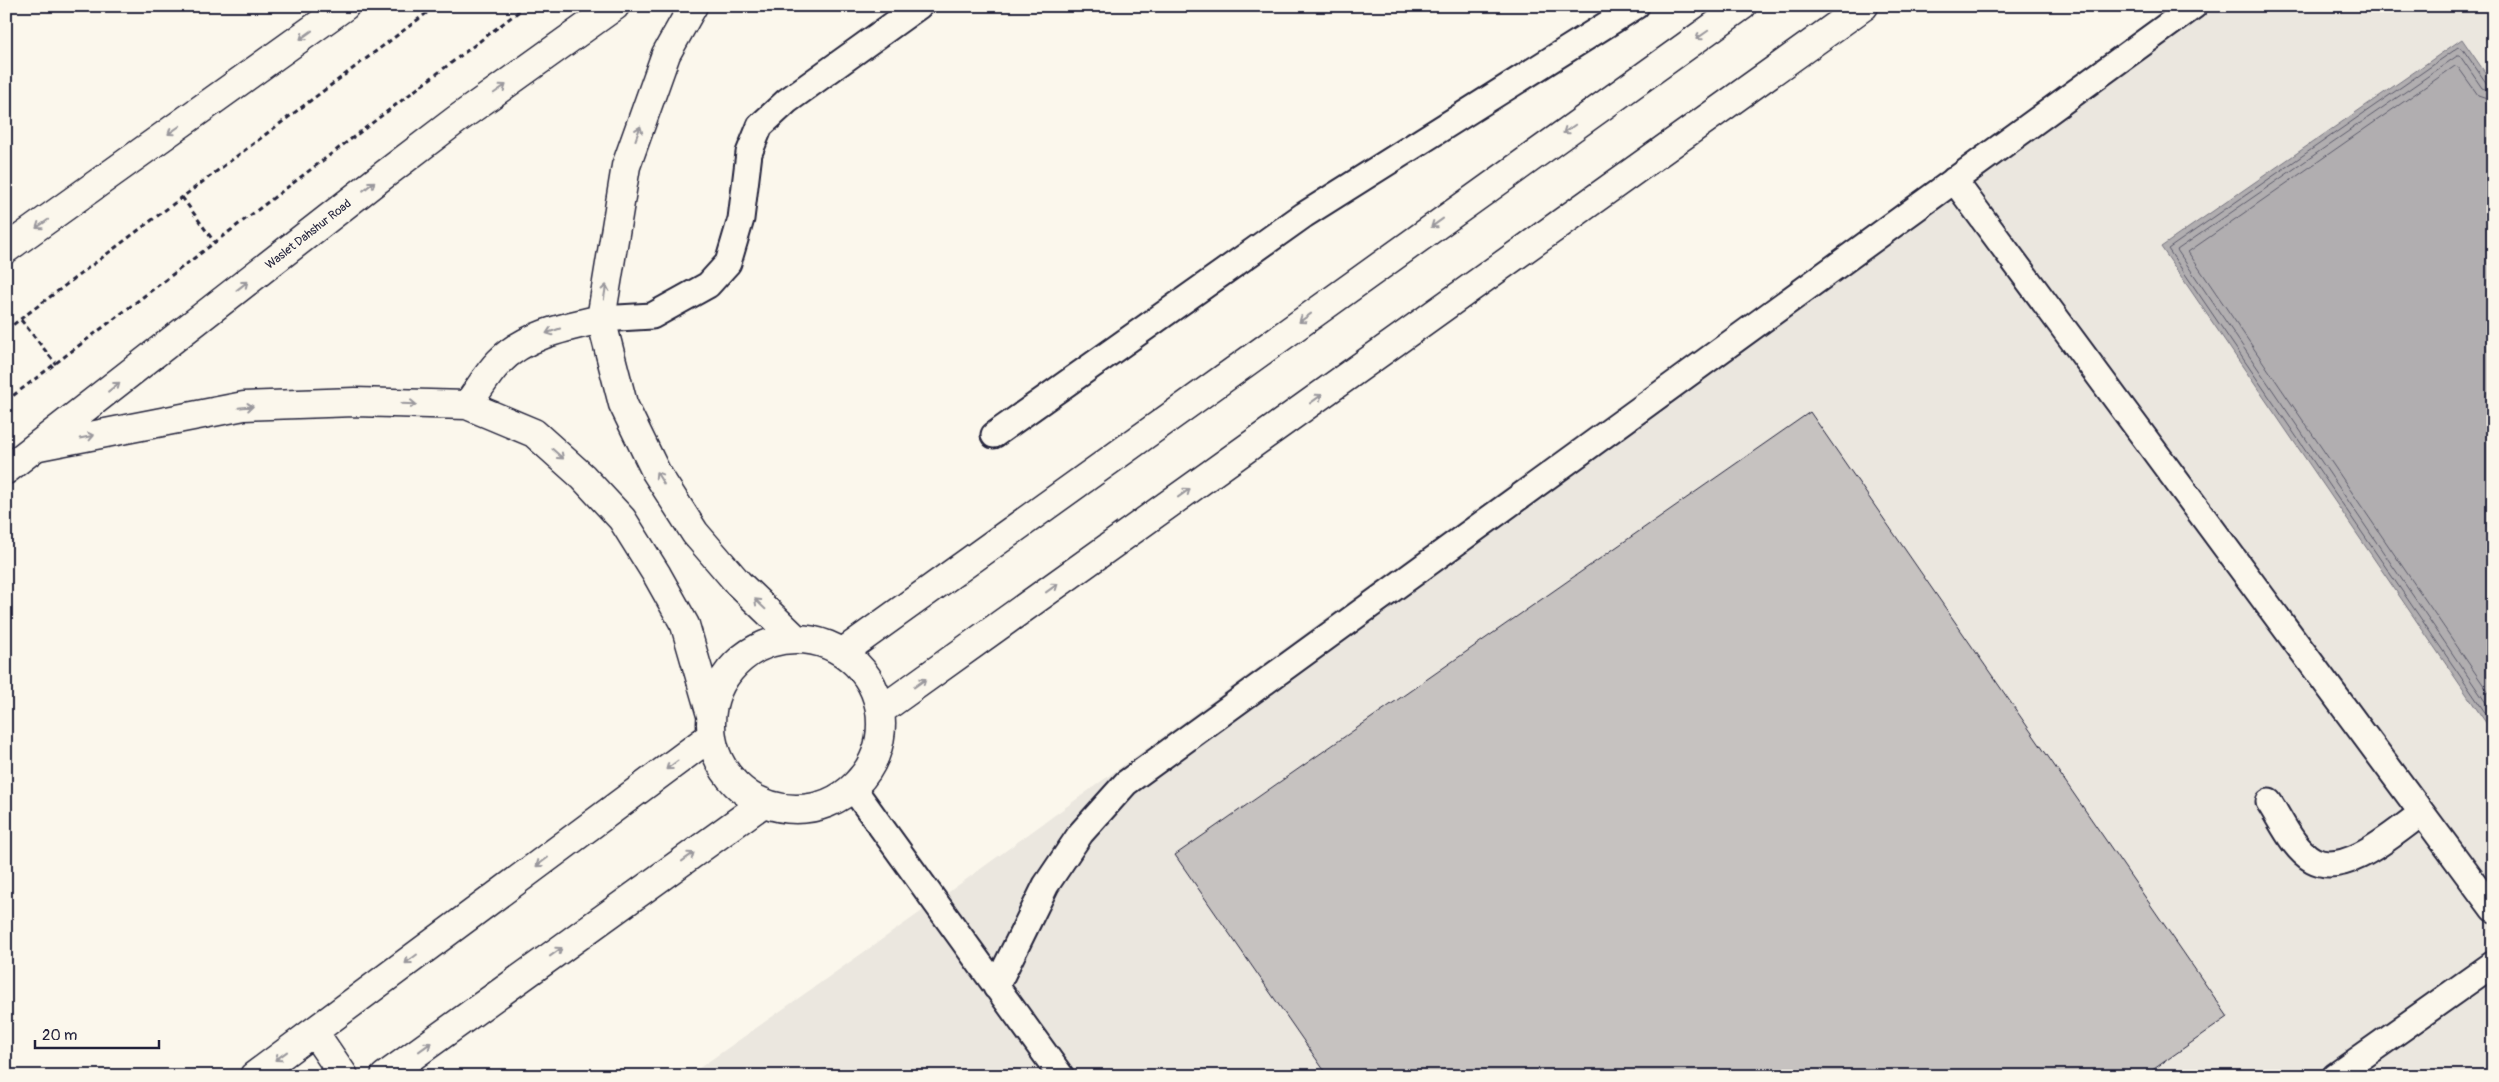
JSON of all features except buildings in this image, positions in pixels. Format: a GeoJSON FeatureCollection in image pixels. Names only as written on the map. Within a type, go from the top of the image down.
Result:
{"type":"FeatureCollection","features":[{"type":"Feature","properties":{"kind":"street"},"geometry":{"type":"LineString","coordinates":[[6,249],[345,6]]}},
{"type":"Feature","properties":{"kind":"street","name":"Waslet Dahshur Road"},"geometry":{"type":"LineString","coordinates":[[6,470],[383,175],[615,6]]}},
{"type":"Feature","properties":{"kind":"street"},"geometry":{"type":"LineString","coordinates":[[694,6],[666,54],[626,166],[600,319],[623,404],[656,472],[695,533],[738,583],[795,638]]}},
{"type":"Feature","properties":{"kind":"street"},"geometry":{"type":"LineString","coordinates":[[843,652],[1742,6]]}},
{"type":"Feature","properties":{"kind":"street"},"geometry":{"type":"LineString","coordinates":[[880,711],[1864,6]]}},
{"type":"Feature","properties":{"kind":"street"},"geometry":{"type":"LineString","coordinates":[[467,405],[499,362],[512,352],[536,337],[566,327],[600,319]]}},
{"type":"Feature","properties":{"kind":"street"},"geometry":{"type":"LineString","coordinates":[[39,446],[244,406],[354,402],[467,405],[534,434],[583,477],[622,520],[657,575],[685,625],[711,725],[717,757],[728,776],[743,792],[762,804],[786,809],[810,809],[832,802],[853,788],[870,766],[880,740],[880,711],[874,688],[860,668],[843,652],[820,642],[795,638],[771,642],[748,653],[730,670],[722,684],[711,725],[314,1032],[254,1076]]}},
{"type":"Feature","properties":{"kind":"street"},"geometry":{"type":"LineString","coordinates":[[385,1076],[762,804]]}},
{"type":"Feature","properties":{"kind":"street"},"geometry":{"type":"LineString","coordinates":[[314,1032],[344,1076]]}},
{"type":"Feature","properties":{"kind":"lane"},"geometry":{"type":"LineString","coordinates":[[600,319],[652,316],[708,286],[728,263],[741,219],[750,153],[760,126],[787,101],[919,6]]}},
{"type":"Feature","properties":{"kind":"lane"},"geometry":{"type":"LineString","coordinates":[[994,436],[1304,215],[1636,6]]}},
{"type":"Feature","properties":{"kind":"lane"},"geometry":{"type":"LineString","coordinates":[[996,987],[1046,885],[1081,832],[1126,783],[2194,6]]}},
{"type":"Feature","properties":{"kind":"lane"},"geometry":{"type":"LineString","coordinates":[[1954,180],[2493,909]]}},
{"type":"Feature","properties":{"kind":"lane"},"geometry":{"type":"LineString","coordinates":[[853,788],[1061,1076]]}},
{"type":"Feature","properties":{"kind":"lane"},"geometry":{"type":"LineString","coordinates":[[2269,802],[2300,848],[2314,861],[2334,864],[2356,860],[2422,813]]}},
{"type":"Feature","properties":{"kind":"lane"},"geometry":{"type":"LineString","coordinates":[[2335,1076],[2493,964]]}},
{"type":"Feature","properties":{"kind":"path"},"geometry":{"type":"LineString","coordinates":[[6,330],[436,6]]}},
{"type":"Feature","properties":{"kind":"path"},"geometry":{"type":"LineString","coordinates":[[6,402],[526,6]]}},
{"type":"Feature","properties":{"kind":"path"},"geometry":{"type":"LineString","coordinates":[[182,197],[215,243]]}},
{"type":"Feature","properties":{"kind":"path"},"geometry":{"type":"LineString","coordinates":[[21,320],[56,364]]}},
{"type":"Feature","properties":{"kind":"shaded area"},"geometry":{"type":"Polygon","coordinates":[[[2170,6],[2493,6],[2493,1076],[688,1076],[935,902],[2170,6]]]}},
{"type":"Feature","properties":{"kind":"water"},"geometry":{"type":"Polygon","coordinates":[[[2462,39],[2493,84],[2493,733],[2161,247],[2462,39]]]}}]}
